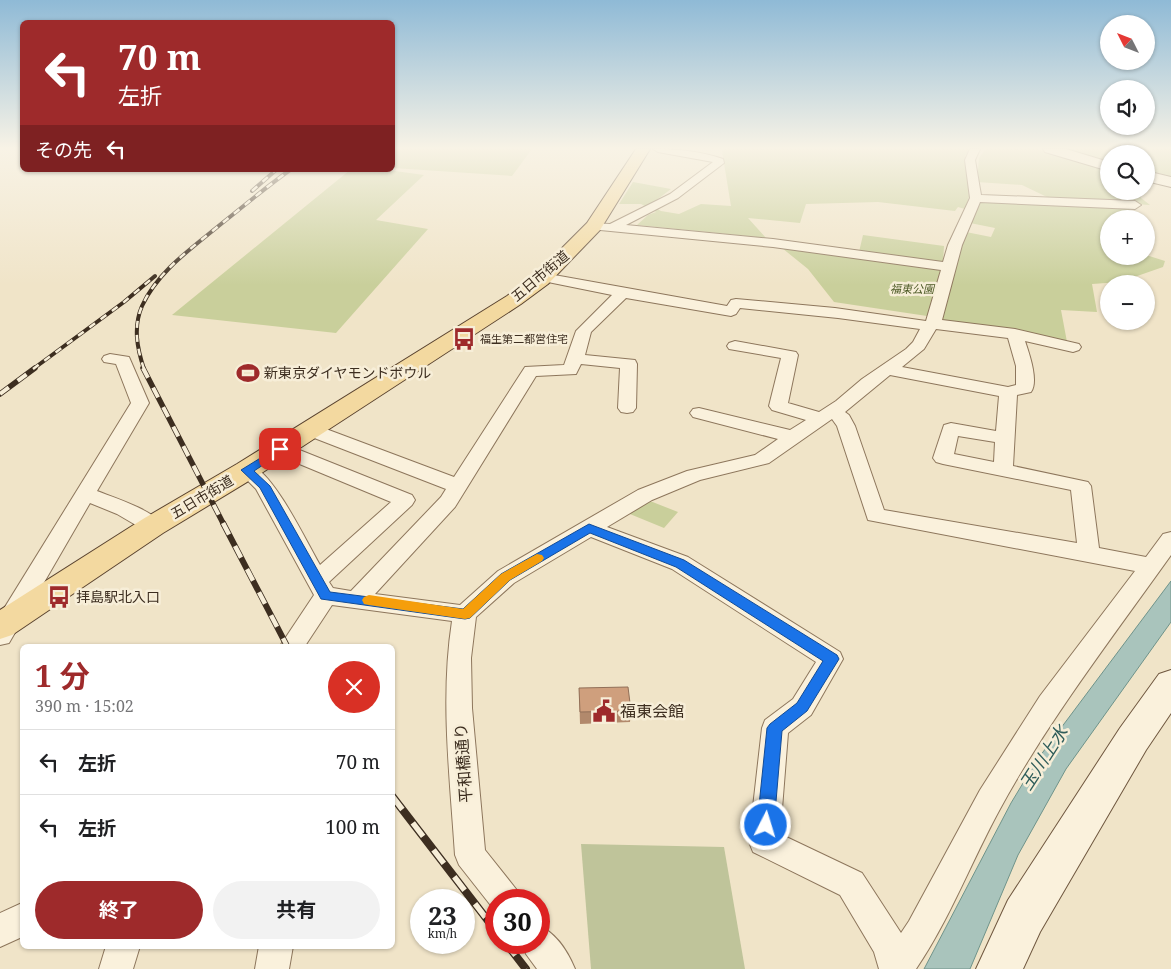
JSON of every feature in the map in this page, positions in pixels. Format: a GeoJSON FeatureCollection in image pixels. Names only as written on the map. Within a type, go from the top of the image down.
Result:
{"type":"FeatureCollection","features":[{"type":"Feature","properties":{"kind":"main road","name":"五日市街道"},"geometry":{"type":"LineString","coordinates":[[3,627],[153,526],[247,470],[514,300],[602,227],[619,194]]}},
{"type":"Feature","properties":{"kind":"street"},"geometry":{"type":"LineString","coordinates":[[602,227],[676,194]]}},
{"type":"Feature","properties":{"kind":"street"},"geometry":{"type":"LineString","coordinates":[[247,470],[264,486],[321,588],[357,599],[465,614],[506,577],[645,495],[694,475],[762,459],[827,415],[918,346],[931,325],[955,245],[976,198],[975,194]]}},
{"type":"Feature","properties":{"kind":"street"},"geometry":{"type":"LineString","coordinates":[[976,198],[1134,206]]}},
{"type":"Feature","properties":{"kind":"street"},"geometry":{"type":"LineString","coordinates":[[602,227],[773,243],[948,266]]}},
{"type":"Feature","properties":{"kind":"street"},"geometry":{"type":"LineString","coordinates":[[544,277],[623,294],[731,311],[736,303],[835,313],[1015,334],[1073,347]]}},
{"type":"Feature","properties":{"kind":"street"},"geometry":{"type":"LineString","coordinates":[[357,599],[448,502],[531,371],[570,370],[576,359],[584,331],[623,294]]}},
{"type":"Feature","properties":{"kind":"street"},"geometry":{"type":"LineString","coordinates":[[888,370],[1008,392],[1025,388],[1024,366],[1015,334]]}},
{"type":"Feature","properties":{"kind":"street"},"geometry":{"type":"LineString","coordinates":[[735,346],[790,355],[778,406],[843,419],[875,515],[1090,553],[1150,566]]}},
{"type":"Feature","properties":{"kind":"street"},"geometry":{"type":"LineString","coordinates":[[3,627],[140,403],[123,360],[110,359]]}},
{"type":"Feature","properties":{"kind":"street"},"geometry":{"type":"LineString","coordinates":[[576,359],[629,364],[627,408]]}},
{"type":"Feature","properties":{"kind":"street"},"geometry":{"type":"LineString","coordinates":[[1003,470],[1008,392]]}},
{"type":"Feature","properties":{"kind":"street"},"geometry":{"type":"LineString","coordinates":[[700,413],[794,437]]}},
{"type":"Feature","properties":{"kind":"street"},"geometry":{"type":"LineString","coordinates":[[1005,438],[951,429],[944,458],[1081,486],[1090,553]]}},
{"type":"Feature","properties":{"kind":"street"},"geometry":{"type":"LineString","coordinates":[[310,430],[458,486]]}},
{"type":"Feature","properties":{"kind":"street"},"geometry":{"type":"LineString","coordinates":[[280,449],[405,500],[321,588],[293,644]]}},
{"type":"Feature","properties":{"kind":"street"},"geometry":{"type":"LineString","coordinates":[[86,494],[124,510],[153,526]]}},
{"type":"Feature","properties":{"kind":"street"},"geometry":{"type":"LineString","coordinates":[[589,528],[680,564],[832,659],[802,707],[775,728],[764,842],[851,884],[889,945],[896,969]]}},
{"type":"Feature","properties":{"kind":"street"},"geometry":{"type":"LineString","coordinates":[[896,969],[921,933],[990,799],[1049,704],[1171,539]]}},
{"type":"Feature","properties":{"kind":"street","name":"平和橋通り"},"geometry":{"type":"LineString","coordinates":[[465,614],[459,658],[459,708],[470,855],[496,889]]}},
{"type":"Feature","properties":{"kind":"street"},"geometry":{"type":"LineString","coordinates":[[999,969],[1024,916],[1133,739],[1171,684]]}},
{"type":"Feature","properties":{"kind":"street"},"geometry":{"type":"LineString","coordinates":[[0,931],[20,920]]}},
{"type":"Feature","properties":{"kind":"street"},"geometry":{"type":"LineString","coordinates":[[116,969],[122,949]]}},
{"type":"Feature","properties":{"kind":"street"},"geometry":{"type":"LineString","coordinates":[[272,969],[275,949]]}},
{"type":"Feature","properties":{"kind":"street"},"geometry":{"type":"LineString","coordinates":[[547,954],[558,969]]}},
{"type":"Feature","properties":{"kind":"green space"},"geometry":{"type":"Polygon","coordinates":[[[320,194],[403,194],[376,220],[428,229],[336,333],[172,315],[320,194]]]}},
{"type":"Feature","properties":{"kind":"green space"},"geometry":{"type":"Polygon","coordinates":[[[625,194],[664,194],[650,205],[661,211],[679,214],[701,204],[731,206],[729,194],[969,194],[969,197],[965,209],[958,207],[955,211],[878,202],[806,204],[800,223],[748,218],[766,238],[637,225],[648,215],[656,212],[641,204],[619,204],[625,194]]]}},
{"type":"Feature","properties":{"kind":"green space"},"geometry":{"type":"Polygon","coordinates":[[[1041,194],[1100,194],[1100,200],[1144,200],[1150,205],[1059,199],[1041,194]]]}},
{"type":"Feature","properties":{"kind":"green space"},"geometry":{"type":"Polygon","coordinates":[[[978,200],[1127,207],[1130,210],[1100,210],[1100,265],[1155,265],[1155,258],[1165,261],[1163,267],[1140,275],[1100,275],[1100,283],[1092,284],[1097,312],[1061,310],[1067,342],[1002,328],[939,320],[966,232],[991,237],[995,228],[970,223],[978,200]]]}},
{"type":"Feature","properties":{"kind":"green space"},"geometry":{"type":"Polygon","coordinates":[[[863,235],[944,246],[943,264],[859,252],[863,235]]]}},
{"type":"Feature","properties":{"kind":"green space","name":"福東公園"},"geometry":{"type":"Polygon","coordinates":[[[782,248],[945,270],[927,316],[834,302],[808,269],[782,248]]]}},
{"type":"Feature","properties":{"kind":"green space"},"geometry":{"type":"Polygon","coordinates":[[[650,501],[678,512],[664,528],[625,512],[650,501]]]}},
{"type":"Feature","properties":{"kind":"green space"},"geometry":{"type":"Polygon","coordinates":[[[581,844],[724,847],[745,969],[591,969],[581,844]]]}},
{"type":"Feature","properties":{"kind":"water","name":"玉川上水"},"geometry":{"type":"Polygon","coordinates":[[[1171,581],[1171,622],[1066,769],[1018,855],[970,969],[924,969],[1011,803],[1037,760],[1171,581]]]}},
{"type":"Feature","properties":{"kind":"building"},"geometry":{"type":"Polygon","coordinates":[[[628,687],[631,711],[580,712],[579,688],[628,687]]]}},
{"type":"Feature","properties":{"kind":"railway"},"geometry":{"type":"LineString","coordinates":[[144,369],[139,353],[137,330],[139,314],[149,293],[166,271],[187,251],[259,194]]}},
{"type":"Feature","properties":{"kind":"railway"},"geometry":{"type":"LineString","coordinates":[[33,369],[124,302],[155,276]]}},
{"type":"Feature","properties":{"kind":"railway"},"geometry":{"type":"LineString","coordinates":[[0,394],[35,368]]}},
{"type":"Feature","properties":{"kind":"railway"},"geometry":{"type":"LineString","coordinates":[[143,368],[224,525]]}},
{"type":"Feature","properties":{"kind":"railway"},"geometry":{"type":"LineString","coordinates":[[223,523],[286,644]]}},
{"type":"Feature","properties":{"kind":"railway"},"geometry":{"type":"LineString","coordinates":[[395,800],[485,917]]}},
{"type":"Feature","properties":{"kind":"railway"},"geometry":{"type":"LineString","coordinates":[[514,954],[526,969]]}},
{"type":"Feature","properties":{"kind":"slow traffic"},"geometry":{"type":"LineString","coordinates":[[369,600],[465,614],[506,577],[537,558]]}},
{"type":"Feature","properties":{"kind":"place","name":"福生第二都営住宅"},"geometry":{"type":"Point","coordinates":[464,339]}},
{"type":"Feature","properties":{"kind":"place","name":"新東京ダイヤモンドボウル"},"geometry":{"type":"Point","coordinates":[248,373]}},
{"type":"Feature","properties":{"kind":"place","name":"拝島駅北入口"},"geometry":{"type":"Point","coordinates":[59,597]}},
{"type":"Feature","properties":{"kind":"place","name":"福東会館"},"geometry":{"type":"Point","coordinates":[604,711]}},
{"type":"Feature","properties":{"kind":"route"},"geometry":{"type":"LineString","coordinates":[[280,449],[247,470],[264,486],[326,596],[465,614],[506,577],[589,528],[680,564],[832,659],[802,707],[775,728],[766,825]]}}]}
